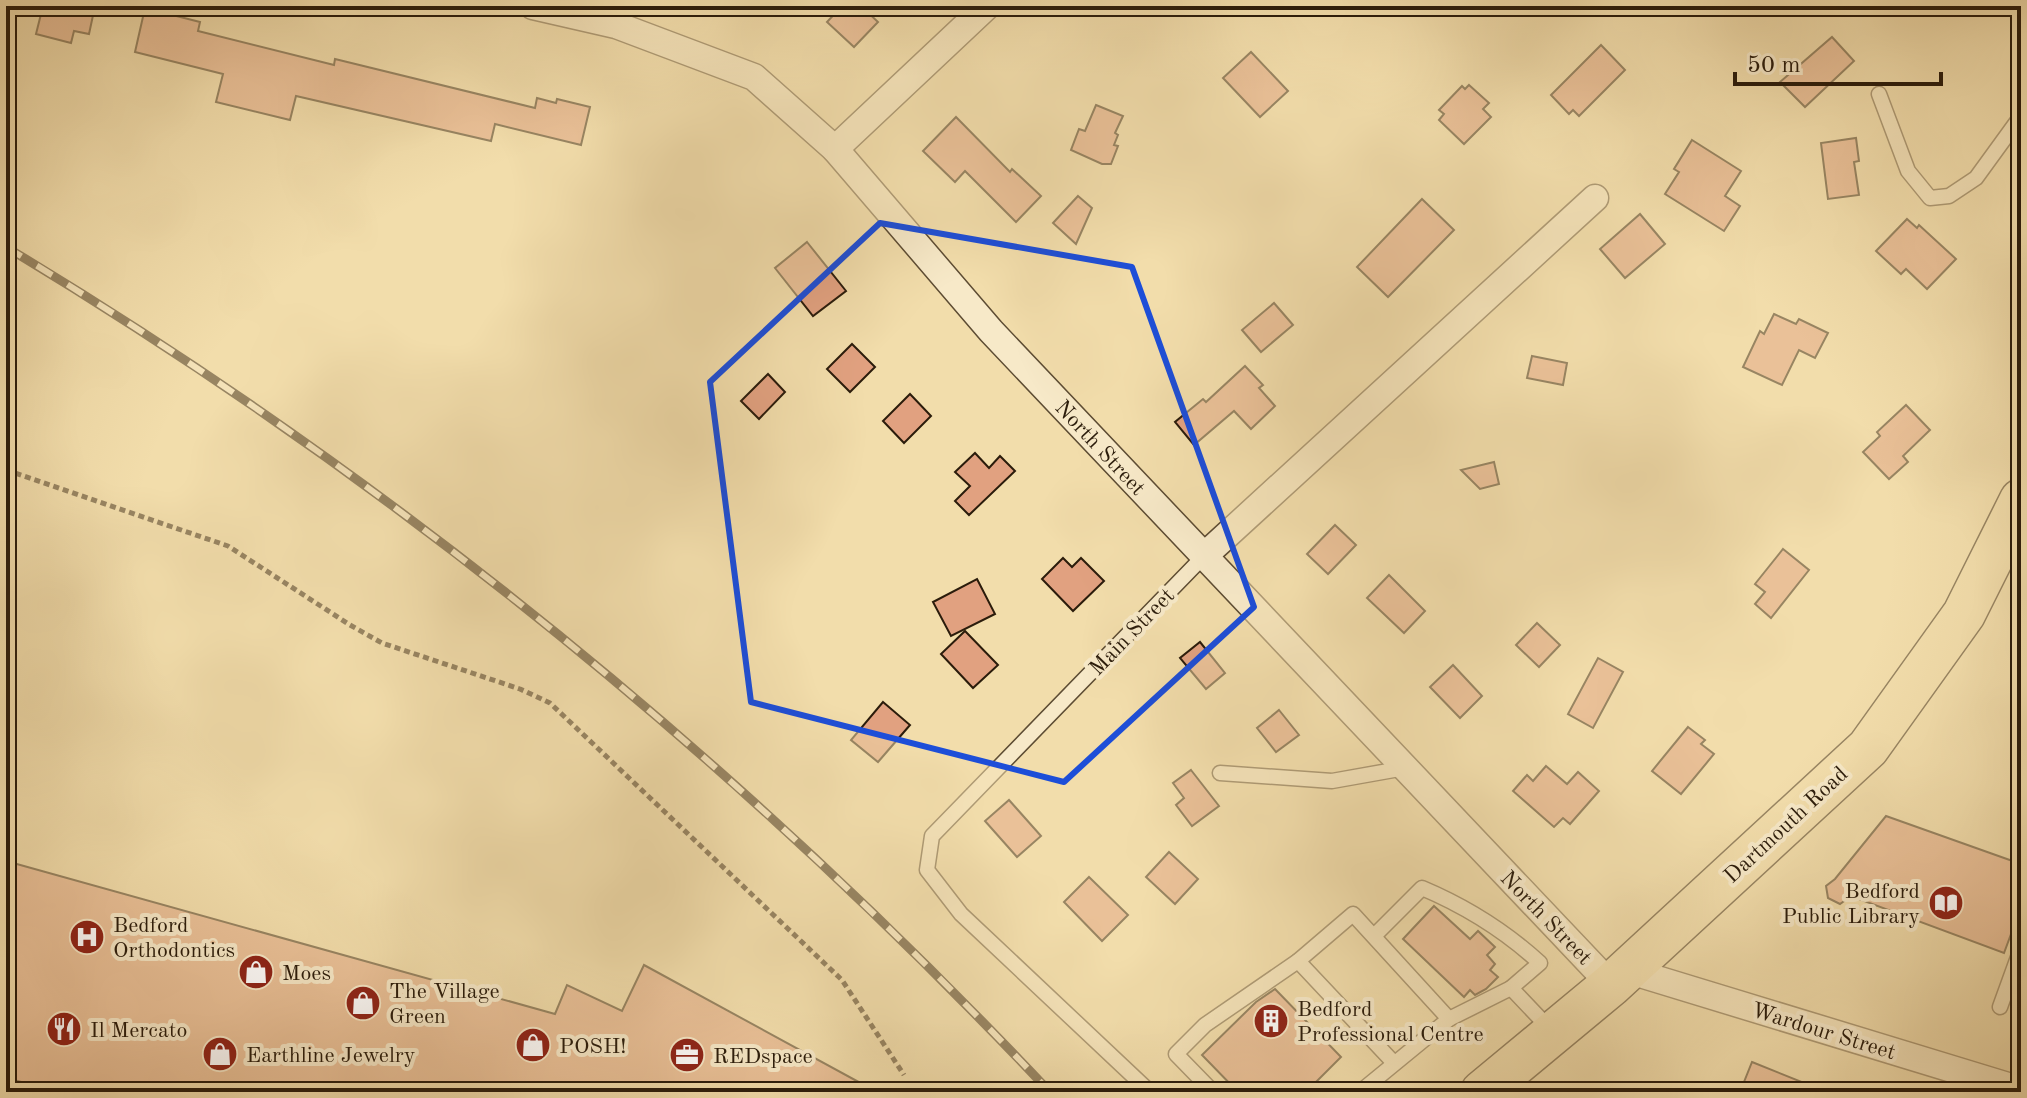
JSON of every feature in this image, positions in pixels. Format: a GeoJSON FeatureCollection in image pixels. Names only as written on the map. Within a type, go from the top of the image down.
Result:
{"type":"FeatureCollection","features":[{"type":"Feature","properties":{"kind":"main road","name":"Dartmouth Road"},"geometry":{"type":"LineString","coordinates":[[1482,1092],[1619,978],[1868,748],[1964,614],[2021,500]]}},
{"type":"Feature","properties":{"kind":"street","name":"North Street"},"geometry":{"type":"LineString","coordinates":[[533,6],[616,25],[754,77],[835,149],[991,331],[1405,768],[1619,978]]}},
{"type":"Feature","properties":{"kind":"street"},"geometry":{"type":"LineString","coordinates":[[835,149],[987,6]]}},
{"type":"Feature","properties":{"kind":"street","name":"Main Street"},"geometry":{"type":"LineString","coordinates":[[1204,556],[1595,198]]}},
{"type":"Feature","properties":{"kind":"street","name":"Wardour Street"},"geometry":{"type":"LineString","coordinates":[[1619,978],[2021,1090]]}},
{"type":"Feature","properties":{"kind":"lane"},"geometry":{"type":"LineString","coordinates":[[1879,94],[1908,171],[1930,198],[1949,196],[1976,178],[2021,116]]}},
{"type":"Feature","properties":{"kind":"lane","name":"Main Street"},"geometry":{"type":"LineString","coordinates":[[1150,1092],[961,914],[927,870],[932,836],[1204,556]]}},
{"type":"Feature","properties":{"kind":"lane"},"geometry":{"type":"LineString","coordinates":[[1220,773],[1332,781],[1405,768]]}},
{"type":"Feature","properties":{"kind":"lane"},"geometry":{"type":"LineString","coordinates":[[1363,1091],[1449,1019],[1511,988],[1540,963],[1510,935],[1456,902],[1422,888],[1374,936]]}},
{"type":"Feature","properties":{"kind":"lane"},"geometry":{"type":"LineString","coordinates":[[1213,1092],[1176,1054],[1205,1025],[1298,961],[1353,914],[1449,1019]]}},
{"type":"Feature","properties":{"kind":"lane"},"geometry":{"type":"LineString","coordinates":[[2000,1007],[2021,949]]}},
{"type":"Feature","properties":{"kind":"lane"},"geometry":{"type":"LineString","coordinates":[[1298,961],[1394,1063]]}},
{"type":"Feature","properties":{"kind":"lane"},"geometry":{"type":"LineString","coordinates":[[1511,988],[1553,1033]]}},
{"type":"Feature","properties":{"kind":"path"},"geometry":{"type":"LineString","coordinates":[[6,470],[228,546],[382,643],[520,689],[550,703],[842,980],[904,1075]]}},
{"type":"Feature","properties":{"kind":"highlighted area"},"geometry":{"type":"Polygon","coordinates":[[[880,223],[1132,267],[1254,607],[1064,782],[751,702],[710,382],[880,223]]]}},
{"type":"Feature","properties":{"kind":"building"},"geometry":{"type":"Polygon","coordinates":[[[43,6],[95,6],[89,34],[74,31],[71,43],[36,34],[43,6]]]}},
{"type":"Feature","properties":{"kind":"building"},"geometry":{"type":"Polygon","coordinates":[[[842,6],[861,6],[878,22],[854,47],[827,22],[842,6]]]}},
{"type":"Feature","properties":{"kind":"building"},"geometry":{"type":"Polygon","coordinates":[[[145,8],[200,22],[198,31],[334,65],[335,59],[535,108],[537,98],[590,107],[581,145],[495,124],[491,141],[296,96],[290,120],[216,102],[223,74],[135,52],[145,8]]]}},
{"type":"Feature","properties":{"kind":"building"},"geometry":{"type":"Polygon","coordinates":[[[1832,37],[1854,61],[1805,107],[1780,82],[1832,37]]]}},
{"type":"Feature","properties":{"kind":"building"},"geometry":{"type":"Polygon","coordinates":[[[1601,45],[1625,70],[1579,116],[1573,110],[1569,114],[1551,95],[1601,45]]]}},
{"type":"Feature","properties":{"kind":"building"},"geometry":{"type":"Polygon","coordinates":[[[1251,52],[1288,91],[1260,117],[1223,78],[1251,52]]]}},
{"type":"Feature","properties":{"kind":"building"},"geometry":{"type":"Polygon","coordinates":[[[1469,85],[1489,103],[1483,109],[1491,117],[1464,144],[1439,120],[1444,114],[1439,110],[1462,86],[1465,89],[1469,85]]]}},
{"type":"Feature","properties":{"kind":"building"},"geometry":{"type":"Polygon","coordinates":[[[1096,105],[1123,116],[1115,133],[1118,135],[1114,145],[1118,146],[1111,164],[1102,164],[1071,150],[1079,129],[1085,131],[1096,105]]]}},
{"type":"Feature","properties":{"kind":"building"},"geometry":{"type":"Polygon","coordinates":[[[956,117],[1010,172],[1012,169],[1041,196],[1016,222],[965,171],[955,182],[923,151],[956,117]]]}},
{"type":"Feature","properties":{"kind":"building"},"geometry":{"type":"Polygon","coordinates":[[[1856,138],[1859,161],[1854,162],[1859,195],[1828,199],[1821,143],[1856,138]]]}},
{"type":"Feature","properties":{"kind":"building"},"geometry":{"type":"Polygon","coordinates":[[[1692,140],[1741,171],[1725,196],[1740,206],[1724,231],[1665,194],[1679,172],[1674,169],[1692,140]]]}},
{"type":"Feature","properties":{"kind":"building"},"geometry":{"type":"Polygon","coordinates":[[[1078,196],[1092,208],[1076,244],[1053,223],[1078,196]]]}},
{"type":"Feature","properties":{"kind":"building"},"geometry":{"type":"Polygon","coordinates":[[[1422,199],[1454,230],[1388,297],[1357,267],[1422,199]]]}},
{"type":"Feature","properties":{"kind":"building"},"geometry":{"type":"Polygon","coordinates":[[[1640,214],[1665,244],[1625,278],[1600,249],[1640,214]]]}},
{"type":"Feature","properties":{"kind":"building"},"geometry":{"type":"Polygon","coordinates":[[[1907,219],[1917,228],[1919,225],[1956,259],[1927,289],[1906,269],[1901,274],[1876,251],[1907,219]]]}},
{"type":"Feature","properties":{"kind":"building"},"geometry":{"type":"Polygon","coordinates":[[[807,242],[846,291],[813,316],[775,268],[807,242]]]}},
{"type":"Feature","properties":{"kind":"building"},"geometry":{"type":"Polygon","coordinates":[[[1274,303],[1293,325],[1261,352],[1242,330],[1274,303]]]}},
{"type":"Feature","properties":{"kind":"building"},"geometry":{"type":"Polygon","coordinates":[[[1774,314],[1796,324],[1799,319],[1828,333],[1815,358],[1799,350],[1782,385],[1743,367],[1760,331],[1764,334],[1774,314]]]}},
{"type":"Feature","properties":{"kind":"building"},"geometry":{"type":"Polygon","coordinates":[[[852,344],[875,367],[850,392],[827,369],[852,344]]]}},
{"type":"Feature","properties":{"kind":"building"},"geometry":{"type":"Polygon","coordinates":[[[1532,356],[1567,363],[1563,385],[1527,378],[1532,356]]]}},
{"type":"Feature","properties":{"kind":"building"},"geometry":{"type":"Polygon","coordinates":[[[1245,366],[1263,385],[1259,388],[1275,406],[1251,429],[1234,411],[1194,445],[1175,422],[1203,399],[1206,402],[1245,366]]]}},
{"type":"Feature","properties":{"kind":"building"},"geometry":{"type":"Polygon","coordinates":[[[768,374],[785,392],[759,419],[741,401],[768,374]]]}},
{"type":"Feature","properties":{"kind":"building"},"geometry":{"type":"Polygon","coordinates":[[[910,394],[931,416],[904,443],[883,421],[910,394]]]}},
{"type":"Feature","properties":{"kind":"building"},"geometry":{"type":"Polygon","coordinates":[[[1906,405],[1930,430],[1903,456],[1908,462],[1889,479],[1863,452],[1880,436],[1877,432],[1906,405]]]}},
{"type":"Feature","properties":{"kind":"building"},"geometry":{"type":"Polygon","coordinates":[[[975,453],[989,468],[1000,456],[1015,471],[969,515],[955,501],[970,486],[955,472],[975,453]]]}},
{"type":"Feature","properties":{"kind":"building"},"geometry":{"type":"Polygon","coordinates":[[[1494,462],[1499,484],[1480,489],[1461,470],[1494,462]]]}},
{"type":"Feature","properties":{"kind":"building"},"geometry":{"type":"Polygon","coordinates":[[[1335,525],[1356,545],[1328,574],[1307,554],[1335,525]]]}},
{"type":"Feature","properties":{"kind":"building"},"geometry":{"type":"Polygon","coordinates":[[[1783,549],[1809,570],[1771,618],[1755,604],[1765,592],[1755,584],[1783,549]]]}},
{"type":"Feature","properties":{"kind":"building"},"geometry":{"type":"Polygon","coordinates":[[[1063,558],[1072,567],[1081,558],[1104,581],[1073,611],[1042,579],[1063,558]]]}},
{"type":"Feature","properties":{"kind":"building"},"geometry":{"type":"Polygon","coordinates":[[[1389,575],[1425,611],[1404,633],[1367,598],[1389,575]]]}},
{"type":"Feature","properties":{"kind":"building"},"geometry":{"type":"Polygon","coordinates":[[[977,579],[995,614],[951,636],[933,602],[977,579]]]}},
{"type":"Feature","properties":{"kind":"building"},"geometry":{"type":"Polygon","coordinates":[[[1537,623],[1560,645],[1539,667],[1516,645],[1537,623]]]}},
{"type":"Feature","properties":{"kind":"building"},"geometry":{"type":"Polygon","coordinates":[[[965,631],[998,665],[973,688],[941,654],[965,631]]]}},
{"type":"Feature","properties":{"kind":"building"},"geometry":{"type":"Polygon","coordinates":[[[1200,642],[1225,673],[1206,689],[1180,658],[1200,642]]]}},
{"type":"Feature","properties":{"kind":"building"},"geometry":{"type":"Polygon","coordinates":[[[1598,658],[1623,672],[1593,728],[1568,714],[1598,658]]]}},
{"type":"Feature","properties":{"kind":"building"},"geometry":{"type":"Polygon","coordinates":[[[1453,665],[1482,696],[1460,718],[1430,687],[1453,665]]]}},
{"type":"Feature","properties":{"kind":"building"},"geometry":{"type":"Polygon","coordinates":[[[883,702],[910,725],[878,762],[851,740],[883,702]]]}},
{"type":"Feature","properties":{"kind":"building"},"geometry":{"type":"Polygon","coordinates":[[[1279,710],[1299,735],[1276,752],[1257,728],[1279,710]]]}},
{"type":"Feature","properties":{"kind":"building"},"geometry":{"type":"Polygon","coordinates":[[[1688,727],[1705,740],[1701,744],[1714,754],[1681,794],[1652,771],[1688,727]]]}},
{"type":"Feature","properties":{"kind":"building"},"geometry":{"type":"Polygon","coordinates":[[[1546,766],[1567,784],[1578,772],[1599,791],[1570,824],[1563,818],[1554,827],[1513,791],[1527,775],[1533,781],[1546,766]]]}},
{"type":"Feature","properties":{"kind":"building"},"geometry":{"type":"Polygon","coordinates":[[[1191,770],[1219,806],[1192,826],[1176,805],[1184,798],[1173,783],[1191,770]]]}},
{"type":"Feature","properties":{"kind":"building"},"geometry":{"type":"Polygon","coordinates":[[[1009,800],[1041,836],[1017,857],[985,821],[1009,800]]]}},
{"type":"Feature","properties":{"kind":"building"},"geometry":{"type":"Polygon","coordinates":[[[1886,816],[2021,864],[2021,907],[2004,953],[1851,896],[1840,904],[1828,898],[1826,886],[1886,816]]]}},
{"type":"Feature","properties":{"kind":"building"},"geometry":{"type":"Polygon","coordinates":[[[1169,852],[1198,879],[1175,904],[1146,877],[1169,852]]]}},
{"type":"Feature","properties":{"kind":"building"},"geometry":{"type":"Polygon","coordinates":[[[6,861],[555,1014],[567,985],[622,1011],[644,965],[877,1092],[60,1092],[6,1078],[6,861]]]}},
{"type":"Feature","properties":{"kind":"building"},"geometry":{"type":"Polygon","coordinates":[[[1089,877],[1128,915],[1102,941],[1064,902],[1089,877]]]}},
{"type":"Feature","properties":{"kind":"building"},"geometry":{"type":"Polygon","coordinates":[[[1434,906],[1470,939],[1478,931],[1495,947],[1487,955],[1495,964],[1490,970],[1498,977],[1475,995],[1470,990],[1464,997],[1403,939],[1434,906]]]}},
{"type":"Feature","properties":{"kind":"building","name":"Bedford Professional Centre"},"geometry":{"type":"Polygon","coordinates":[[[1275,989],[1341,1057],[1306,1092],[1238,1092],[1202,1055],[1256,1002],[1275,989]]]}},
{"type":"Feature","properties":{"kind":"building"},"geometry":{"type":"Polygon","coordinates":[[[1752,1062],[1824,1091],[1824,1092],[1740,1092],[1752,1062]]]}},
{"type":"Feature","properties":{"kind":"railway"},"geometry":{"type":"LineString","coordinates":[[6,247],[149,336],[289,431],[424,530],[557,634],[686,742],[811,854],[932,971],[1050,1092]]}},
{"type":"Feature","properties":{"kind":"place","name":"Bedford Public Library"},"geometry":{"type":"Point","coordinates":[1946,903]}},
{"type":"Feature","properties":{"kind":"place","name":"Bedford Orthodontics"},"geometry":{"type":"Point","coordinates":[87,937]}},
{"type":"Feature","properties":{"kind":"place","name":"Moes"},"geometry":{"type":"Point","coordinates":[256,972]}},
{"type":"Feature","properties":{"kind":"place","name":"The Village Green"},"geometry":{"type":"Point","coordinates":[363,1003]}},
{"type":"Feature","properties":{"kind":"place","name":"Bedford Professional Centre"},"geometry":{"type":"Point","coordinates":[1271,1021]}},
{"type":"Feature","properties":{"kind":"place","name":"Il Mercato"},"geometry":{"type":"Point","coordinates":[64,1029]}},
{"type":"Feature","properties":{"kind":"place","name":"POSH!"},"geometry":{"type":"Point","coordinates":[533,1045]}},
{"type":"Feature","properties":{"kind":"place","name":"Earthline Jewelry"},"geometry":{"type":"Point","coordinates":[220,1054]}},
{"type":"Feature","properties":{"kind":"place","name":"REDspace"},"geometry":{"type":"Point","coordinates":[687,1055]}}]}
